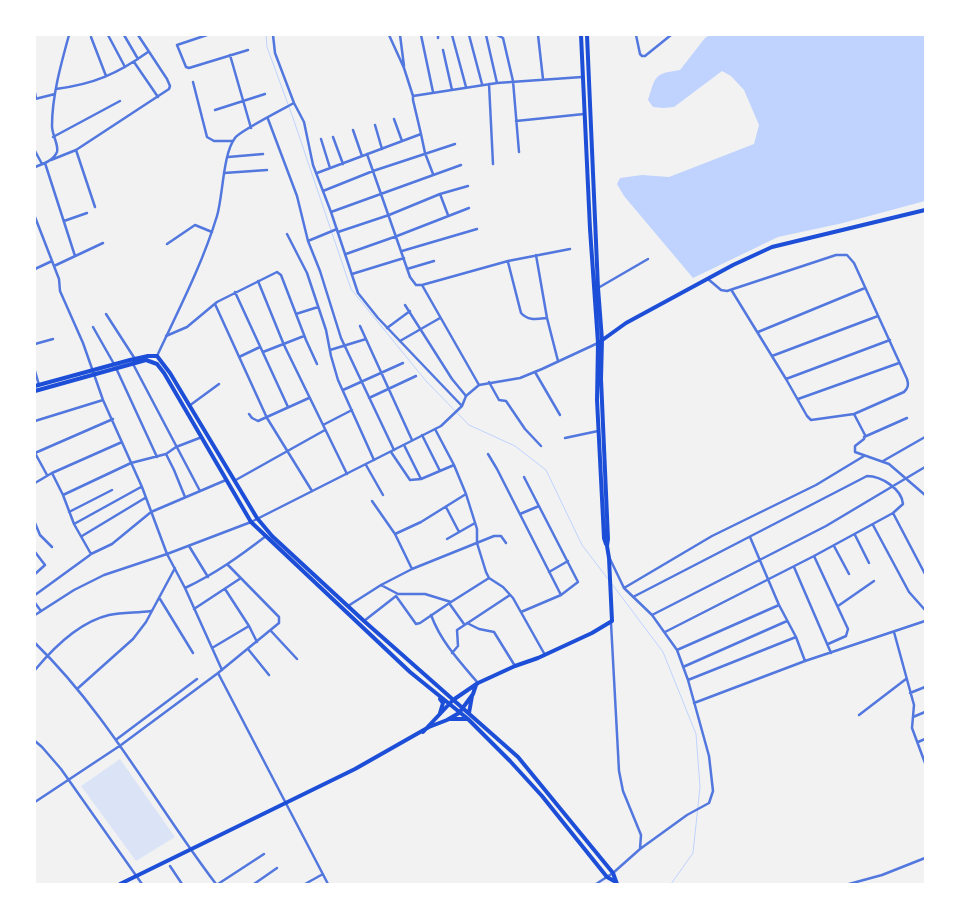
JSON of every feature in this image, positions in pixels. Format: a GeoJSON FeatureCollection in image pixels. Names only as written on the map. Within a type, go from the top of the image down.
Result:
{"type":"FeatureCollection","features":[{"type":"Feature","properties":{"kind":"main road"},"geometry":{"type":"LineString","coordinates":[[423,732],[454,700],[477,684],[515,666],[545,655],[592,633],[612,621],[609,560],[604,538],[598,431],[596,373],[598,343],[592,269],[581,35]]}},
{"type":"Feature","properties":{"kind":"main road"},"geometry":{"type":"LineString","coordinates":[[587,35],[602,340],[601,379],[608,539],[606,546]]}},
{"type":"Feature","properties":{"kind":"main road"},"geometry":{"type":"LineString","coordinates":[[598,343],[626,323],[772,247],[925,210]]}},
{"type":"Feature","properties":{"kind":"main road"},"geometry":{"type":"LineString","coordinates":[[35,391],[94,375],[135,359],[157,356],[170,373],[257,518],[272,536],[364,621],[518,757],[613,873],[616,882]]}},
{"type":"Feature","properties":{"kind":"main road"},"geometry":{"type":"LineString","coordinates":[[37,385],[92,370],[146,360],[157,364],[251,522],[410,672],[468,720],[510,761],[542,796],[607,877],[616,882]]}},
{"type":"Feature","properties":{"kind":"main road"},"geometry":{"type":"LineString","coordinates":[[469,713],[477,684]]}},
{"type":"Feature","properties":{"kind":"main road"},"geometry":{"type":"LineString","coordinates":[[447,720],[459,712],[473,694]]}},
{"type":"Feature","properties":{"kind":"main road"},"geometry":{"type":"LineString","coordinates":[[438,695],[442,703],[440,713]]}},
{"type":"Feature","properties":{"kind":"main road"},"geometry":{"type":"LineString","coordinates":[[120,884],[355,769],[429,727],[452,718],[468,720]]}},
{"type":"Feature","properties":{"kind":"street"},"geometry":{"type":"LineString","coordinates":[[51,160],[56,154],[58,147],[53,137],[52,126],[55,94],[69,35]]}},
{"type":"Feature","properties":{"kind":"street"},"geometry":{"type":"LineString","coordinates":[[108,35],[125,67]]}},
{"type":"Feature","properties":{"kind":"street"},"geometry":{"type":"LineString","coordinates":[[124,35],[138,59]]}},
{"type":"Feature","properties":{"kind":"street"},"geometry":{"type":"LineString","coordinates":[[35,167],[76,150],[169,89],[170,86],[138,35]]}},
{"type":"Feature","properties":{"kind":"street"},"geometry":{"type":"LineString","coordinates":[[208,35],[177,45],[186,67],[189,68],[248,50]]}},
{"type":"Feature","properties":{"kind":"street"},"geometry":{"type":"LineString","coordinates":[[273,35],[275,53],[292,104],[304,122],[317,174],[358,293],[387,328],[461,407]]}},
{"type":"Feature","properties":{"kind":"street"},"geometry":{"type":"LineString","coordinates":[[388,35],[404,68],[414,96],[413,100],[425,153],[433,174]]}},
{"type":"Feature","properties":{"kind":"street"},"geometry":{"type":"LineString","coordinates":[[400,35],[404,68]]}},
{"type":"Feature","properties":{"kind":"street"},"geometry":{"type":"LineString","coordinates":[[421,35],[433,92]]}},
{"type":"Feature","properties":{"kind":"street"},"geometry":{"type":"LineString","coordinates":[[452,35],[466,87]]}},
{"type":"Feature","properties":{"kind":"street"},"geometry":{"type":"LineString","coordinates":[[469,35],[482,85]]}},
{"type":"Feature","properties":{"kind":"street"},"geometry":{"type":"LineString","coordinates":[[486,35],[497,83]]}},
{"type":"Feature","properties":{"kind":"street"},"geometry":{"type":"LineString","coordinates":[[497,35],[503,38],[513,82],[519,152]]}},
{"type":"Feature","properties":{"kind":"street"},"geometry":{"type":"LineString","coordinates":[[538,35],[543,79]]}},
{"type":"Feature","properties":{"kind":"street"},"geometry":{"type":"LineString","coordinates":[[636,35],[640,54],[645,56],[671,35]]}},
{"type":"Feature","properties":{"kind":"street"},"geometry":{"type":"LineString","coordinates":[[91,37],[106,76]]}},
{"type":"Feature","properties":{"kind":"street"},"geometry":{"type":"LineString","coordinates":[[443,50],[452,90]]}},
{"type":"Feature","properties":{"kind":"street"},"geometry":{"type":"LineString","coordinates":[[56,89],[79,86],[106,76],[134,62],[148,52]]}},
{"type":"Feature","properties":{"kind":"street"},"geometry":{"type":"LineString","coordinates":[[230,55],[251,128]]}},
{"type":"Feature","properties":{"kind":"street"},"geometry":{"type":"LineString","coordinates":[[134,62],[158,97]]}},
{"type":"Feature","properties":{"kind":"street"},"geometry":{"type":"LineString","coordinates":[[414,96],[497,83],[583,76]]}},
{"type":"Feature","properties":{"kind":"street"},"geometry":{"type":"LineString","coordinates":[[193,82],[207,137],[214,141],[233,141]]}},
{"type":"Feature","properties":{"kind":"street"},"geometry":{"type":"LineString","coordinates":[[489,84],[493,164]]}},
{"type":"Feature","properties":{"kind":"street"},"geometry":{"type":"LineString","coordinates":[[35,93],[36,98],[55,94]]}},
{"type":"Feature","properties":{"kind":"street"},"geometry":{"type":"LineString","coordinates":[[215,110],[265,94]]}},
{"type":"Feature","properties":{"kind":"street"},"geometry":{"type":"LineString","coordinates":[[53,137],[120,101]]}},
{"type":"Feature","properties":{"kind":"street"},"geometry":{"type":"LineString","coordinates":[[157,356],[196,274],[212,232],[218,214],[224,173],[235,136],[292,104]]}},
{"type":"Feature","properties":{"kind":"street"},"geometry":{"type":"LineString","coordinates":[[516,120],[584,114]]}},
{"type":"Feature","properties":{"kind":"street"},"geometry":{"type":"LineString","coordinates":[[268,118],[297,196],[308,241],[345,346],[407,478],[412,481],[454,465]]}},
{"type":"Feature","properties":{"kind":"street"},"geometry":{"type":"LineString","coordinates":[[394,119],[402,141]]}},
{"type":"Feature","properties":{"kind":"street"},"geometry":{"type":"LineString","coordinates":[[375,125],[382,149]]}},
{"type":"Feature","properties":{"kind":"street"},"geometry":{"type":"LineString","coordinates":[[353,130],[362,156]]}},
{"type":"Feature","properties":{"kind":"street"},"geometry":{"type":"LineString","coordinates":[[317,174],[421,134]]}},
{"type":"Feature","properties":{"kind":"street"},"geometry":{"type":"LineString","coordinates":[[333,137],[343,164]]}},
{"type":"Feature","properties":{"kind":"street"},"geometry":{"type":"LineString","coordinates":[[321,139],[330,168]]}},
{"type":"Feature","properties":{"kind":"street"},"geometry":{"type":"LineString","coordinates":[[323,191],[373,171],[455,144]]}},
{"type":"Feature","properties":{"kind":"street"},"geometry":{"type":"LineString","coordinates":[[76,150],[96,207]]}},
{"type":"Feature","properties":{"kind":"street"},"geometry":{"type":"LineString","coordinates":[[35,151],[43,163],[75,256]]}},
{"type":"Feature","properties":{"kind":"street"},"geometry":{"type":"LineString","coordinates":[[228,157],[263,154]]}},
{"type":"Feature","properties":{"kind":"street"},"geometry":{"type":"LineString","coordinates":[[367,154],[407,269],[412,282],[416,285],[536,255],[570,249]]}},
{"type":"Feature","properties":{"kind":"street"},"geometry":{"type":"LineString","coordinates":[[331,212],[461,165]]}},
{"type":"Feature","properties":{"kind":"street"},"geometry":{"type":"LineString","coordinates":[[224,173],[268,170]]}},
{"type":"Feature","properties":{"kind":"street"},"geometry":{"type":"LineString","coordinates":[[308,241],[333,231],[389,216],[440,194],[468,186]]}},
{"type":"Feature","properties":{"kind":"street"},"geometry":{"type":"LineString","coordinates":[[440,194],[448,215]]}},
{"type":"Feature","properties":{"kind":"street"},"geometry":{"type":"LineString","coordinates":[[346,254],[469,208]]}},
{"type":"Feature","properties":{"kind":"street"},"geometry":{"type":"LineString","coordinates":[[64,221],[87,213]]}},
{"type":"Feature","properties":{"kind":"street"},"geometry":{"type":"LineString","coordinates":[[35,217],[59,280],[60,292],[83,343],[103,400],[142,487],[144,498],[167,554],[176,568],[222,670]]}},
{"type":"Feature","properties":{"kind":"street"},"geometry":{"type":"LineString","coordinates":[[167,244],[195,225],[212,232]]}},
{"type":"Feature","properties":{"kind":"street"},"geometry":{"type":"LineString","coordinates":[[402,251],[477,230]]}},
{"type":"Feature","properties":{"kind":"street"},"geometry":{"type":"LineString","coordinates":[[287,234],[307,273],[326,330],[334,368],[374,460]]}},
{"type":"Feature","properties":{"kind":"street"},"geometry":{"type":"LineString","coordinates":[[54,266],[103,243]]}},
{"type":"Feature","properties":{"kind":"street"},"geometry":{"type":"LineString","coordinates":[[708,279],[722,290],[732,290],[842,254],[851,258],[907,379],[907,390],[854,414],[811,420],[732,290]]}},
{"type":"Feature","properties":{"kind":"street"},"geometry":{"type":"LineString","coordinates":[[536,255],[547,318],[558,361]]}},
{"type":"Feature","properties":{"kind":"street"},"geometry":{"type":"LineString","coordinates":[[352,274],[404,258]]}},
{"type":"Feature","properties":{"kind":"street"},"geometry":{"type":"LineString","coordinates":[[598,288],[648,259]]}},
{"type":"Feature","properties":{"kind":"street"},"geometry":{"type":"LineString","coordinates":[[35,269],[52,261]]}},
{"type":"Feature","properties":{"kind":"street"},"geometry":{"type":"LineString","coordinates":[[407,269],[434,261]]}},
{"type":"Feature","properties":{"kind":"street"},"geometry":{"type":"LineString","coordinates":[[508,262],[521,313],[530,319],[547,318]]}},
{"type":"Feature","properties":{"kind":"street"},"geometry":{"type":"LineString","coordinates":[[166,336],[187,327],[215,304],[235,292],[277,272],[280,273],[317,364]]}},
{"type":"Feature","properties":{"kind":"street"},"geometry":{"type":"LineString","coordinates":[[258,281],[284,345],[347,474]]}},
{"type":"Feature","properties":{"kind":"street"},"geometry":{"type":"LineString","coordinates":[[422,285],[479,385]]}},
{"type":"Feature","properties":{"kind":"street"},"geometry":{"type":"LineString","coordinates":[[758,332],[865,288]]}},
{"type":"Feature","properties":{"kind":"street"},"geometry":{"type":"LineString","coordinates":[[235,292],[288,407]]}},
{"type":"Feature","properties":{"kind":"street"},"geometry":{"type":"LineString","coordinates":[[215,304],[267,418],[312,491]]}},
{"type":"Feature","properties":{"kind":"street"},"geometry":{"type":"LineString","coordinates":[[405,305],[452,380],[466,396]]}},
{"type":"Feature","properties":{"kind":"street"},"geometry":{"type":"LineString","coordinates":[[296,314],[318,307]]}},
{"type":"Feature","properties":{"kind":"street"},"geometry":{"type":"LineString","coordinates":[[387,328],[410,311]]}},
{"type":"Feature","properties":{"kind":"street"},"geometry":{"type":"LineString","coordinates":[[106,314],[135,359]]}},
{"type":"Feature","properties":{"kind":"street"},"geometry":{"type":"LineString","coordinates":[[772,356],[878,316]]}},
{"type":"Feature","properties":{"kind":"street"},"geometry":{"type":"LineString","coordinates":[[400,341],[440,318]]}},
{"type":"Feature","properties":{"kind":"street"},"geometry":{"type":"LineString","coordinates":[[360,326],[412,440]]}},
{"type":"Feature","properties":{"kind":"street"},"geometry":{"type":"LineString","coordinates":[[92,327],[115,366],[157,457]]}},
{"type":"Feature","properties":{"kind":"street"},"geometry":{"type":"LineString","coordinates":[[263,352],[304,336]]}},
{"type":"Feature","properties":{"kind":"street"},"geometry":{"type":"LineString","coordinates":[[330,350],[366,338]]}},
{"type":"Feature","properties":{"kind":"street"},"geometry":{"type":"LineString","coordinates":[[35,344],[53,339]]}},
{"type":"Feature","properties":{"kind":"street"},"geometry":{"type":"LineString","coordinates":[[786,379],[890,340]]}},
{"type":"Feature","properties":{"kind":"street"},"geometry":{"type":"LineString","coordinates":[[35,615],[74,590],[104,575],[167,554],[251,522],[422,436],[441,426],[461,407],[466,396],[479,385],[520,378],[598,343]]}},
{"type":"Feature","properties":{"kind":"street"},"geometry":{"type":"LineString","coordinates":[[239,357],[260,347]]}},
{"type":"Feature","properties":{"kind":"street"},"geometry":{"type":"LineString","coordinates":[[132,363],[200,491]]}},
{"type":"Feature","properties":{"kind":"street"},"geometry":{"type":"LineString","coordinates":[[343,390],[403,363]]}},
{"type":"Feature","properties":{"kind":"street"},"geometry":{"type":"LineString","coordinates":[[798,399],[899,363]]}},
{"type":"Feature","properties":{"kind":"street"},"geometry":{"type":"LineString","coordinates":[[35,371],[37,385]]}},
{"type":"Feature","properties":{"kind":"street"},"geometry":{"type":"LineString","coordinates":[[535,372],[560,415]]}},
{"type":"Feature","properties":{"kind":"street"},"geometry":{"type":"LineString","coordinates":[[370,398],[416,376]]}},
{"type":"Feature","properties":{"kind":"street"},"geometry":{"type":"LineString","coordinates":[[489,382],[499,400],[506,402],[525,429],[542,446]]}},
{"type":"Feature","properties":{"kind":"street"},"geometry":{"type":"LineString","coordinates":[[189,406],[219,384]]}},
{"type":"Feature","properties":{"kind":"street"},"geometry":{"type":"LineString","coordinates":[[249,414],[258,421],[309,398]]}},
{"type":"Feature","properties":{"kind":"street"},"geometry":{"type":"LineString","coordinates":[[35,421],[103,400]]}},
{"type":"Feature","properties":{"kind":"street"},"geometry":{"type":"LineString","coordinates":[[323,425],[352,410]]}},
{"type":"Feature","properties":{"kind":"street"},"geometry":{"type":"LineString","coordinates":[[854,414],[864,432],[864,437]]}},
{"type":"Feature","properties":{"kind":"street"},"geometry":{"type":"LineString","coordinates":[[908,418],[864,437],[855,446],[854,450],[863,457],[882,461],[906,478],[925,495]]}},
{"type":"Feature","properties":{"kind":"street"},"geometry":{"type":"LineString","coordinates":[[47,475],[35,453],[113,419]]}},
{"type":"Feature","properties":{"kind":"street"},"geometry":{"type":"LineString","coordinates":[[435,429],[454,465],[466,494],[475,523],[477,543],[489,578],[503,587],[510,595],[545,655]]}},
{"type":"Feature","properties":{"kind":"street"},"geometry":{"type":"LineString","coordinates":[[234,481],[325,430]]}},
{"type":"Feature","properties":{"kind":"street"},"geometry":{"type":"LineString","coordinates":[[565,438],[598,431]]}},
{"type":"Feature","properties":{"kind":"street"},"geometry":{"type":"LineString","coordinates":[[422,436],[440,471]]}},
{"type":"Feature","properties":{"kind":"street"},"geometry":{"type":"LineString","coordinates":[[63,494],[131,463],[166,454],[176,447],[202,437]]}},
{"type":"Feature","properties":{"kind":"street"},"geometry":{"type":"LineString","coordinates":[[882,461],[925,437]]}},
{"type":"Feature","properties":{"kind":"street"},"geometry":{"type":"LineString","coordinates":[[35,483],[52,472],[122,442]]}},
{"type":"Feature","properties":{"kind":"street"},"geometry":{"type":"LineString","coordinates":[[404,444],[421,478]]}},
{"type":"Feature","properties":{"kind":"street"},"geometry":{"type":"LineString","coordinates":[[166,454],[185,497]]}},
{"type":"Feature","properties":{"kind":"street"},"geometry":{"type":"LineString","coordinates":[[488,454],[561,595]]}},
{"type":"Feature","properties":{"kind":"street"},"geometry":{"type":"LineString","coordinates":[[624,588],[712,536],[816,485],[863,457]]}},
{"type":"Feature","properties":{"kind":"street"},"geometry":{"type":"LineString","coordinates":[[366,465],[383,495]]}},
{"type":"Feature","properties":{"kind":"street"},"geometry":{"type":"LineString","coordinates":[[652,616],[826,526],[925,467]]}},
{"type":"Feature","properties":{"kind":"street"},"geometry":{"type":"LineString","coordinates":[[52,472],[63,494],[74,524],[90,554]]}},
{"type":"Feature","properties":{"kind":"street"},"geometry":{"type":"LineString","coordinates":[[521,612],[561,595],[578,582],[524,477]]}},
{"type":"Feature","properties":{"kind":"street"},"geometry":{"type":"LineString","coordinates":[[633,597],[862,478],[876,477],[893,486],[900,495],[903,502],[902,507],[894,513],[794,567],[665,632]]}},
{"type":"Feature","properties":{"kind":"street"},"geometry":{"type":"LineString","coordinates":[[35,595],[90,554],[112,544],[151,512],[227,479]]}},
{"type":"Feature","properties":{"kind":"street"},"geometry":{"type":"LineString","coordinates":[[74,524],[142,487]]}},
{"type":"Feature","properties":{"kind":"street"},"geometry":{"type":"LineString","coordinates":[[69,512],[112,490]]}},
{"type":"Feature","properties":{"kind":"street"},"geometry":{"type":"LineString","coordinates":[[395,534],[421,522],[466,494]]}},
{"type":"Feature","properties":{"kind":"street"},"geometry":{"type":"LineString","coordinates":[[82,536],[144,498]]}},
{"type":"Feature","properties":{"kind":"street"},"geometry":{"type":"LineString","coordinates":[[372,501],[395,534],[412,569]]}},
{"type":"Feature","properties":{"kind":"street"},"geometry":{"type":"LineString","coordinates":[[520,514],[539,506]]}},
{"type":"Feature","properties":{"kind":"street"},"geometry":{"type":"LineString","coordinates":[[446,507],[459,532]]}},
{"type":"Feature","properties":{"kind":"street"},"geometry":{"type":"LineString","coordinates":[[894,513],[925,574]]}},
{"type":"Feature","properties":{"kind":"street"},"geometry":{"type":"LineString","coordinates":[[35,523],[40,534],[52,547]]}},
{"type":"Feature","properties":{"kind":"street"},"geometry":{"type":"LineString","coordinates":[[447,539],[475,523]]}},
{"type":"Feature","properties":{"kind":"street"},"geometry":{"type":"LineString","coordinates":[[873,525],[909,592],[925,610]]}},
{"type":"Feature","properties":{"kind":"street"},"geometry":{"type":"LineString","coordinates":[[35,536],[40,534]]}},
{"type":"Feature","properties":{"kind":"street"},"geometry":{"type":"LineString","coordinates":[[348,606],[381,585],[412,569],[477,543],[498,535],[506,543]]}},
{"type":"Feature","properties":{"kind":"street"},"geometry":{"type":"LineString","coordinates":[[854,535],[869,564]]}},
{"type":"Feature","properties":{"kind":"street"},"geometry":{"type":"LineString","coordinates":[[185,588],[228,565],[266,536]]}},
{"type":"Feature","properties":{"kind":"street"},"geometry":{"type":"LineString","coordinates":[[750,537],[779,605],[796,637],[805,661]]}},
{"type":"Feature","properties":{"kind":"street"},"geometry":{"type":"LineString","coordinates":[[189,546],[208,577]]}},
{"type":"Feature","properties":{"kind":"street"},"geometry":{"type":"LineString","coordinates":[[834,546],[849,574]]}},
{"type":"Feature","properties":{"kind":"street"},"geometry":{"type":"LineString","coordinates":[[35,552],[45,565],[35,574]]}},
{"type":"Feature","properties":{"kind":"street"},"geometry":{"type":"LineString","coordinates":[[814,556],[848,632],[846,636],[828,644]]}},
{"type":"Feature","properties":{"kind":"street"},"geometry":{"type":"LineString","coordinates":[[596,884],[613,873],[640,849],[687,814],[706,805],[711,801],[713,791],[709,756],[688,680],[676,650],[652,616],[624,588],[609,560]]}},
{"type":"Feature","properties":{"kind":"street"},"geometry":{"type":"LineString","coordinates":[[549,572],[568,562]]}},
{"type":"Feature","properties":{"kind":"street"},"geometry":{"type":"LineString","coordinates":[[35,802],[121,745],[222,670],[279,623],[279,617],[228,565]]}},
{"type":"Feature","properties":{"kind":"street"},"geometry":{"type":"LineString","coordinates":[[794,567],[831,653]]}},
{"type":"Feature","properties":{"kind":"street"},"geometry":{"type":"LineString","coordinates":[[77,689],[133,639],[160,599],[176,568]]}},
{"type":"Feature","properties":{"kind":"street"},"geometry":{"type":"LineString","coordinates":[[194,609],[241,578]]}},
{"type":"Feature","properties":{"kind":"street"},"geometry":{"type":"LineString","coordinates":[[381,585],[397,595],[416,624],[489,578]]}},
{"type":"Feature","properties":{"kind":"street"},"geometry":{"type":"LineString","coordinates":[[838,606],[874,581]]}},
{"type":"Feature","properties":{"kind":"street"},"geometry":{"type":"LineString","coordinates":[[226,589],[257,642]]}},
{"type":"Feature","properties":{"kind":"street"},"geometry":{"type":"LineString","coordinates":[[364,621],[397,595],[425,594],[450,602],[466,624],[479,630],[494,632],[515,666]]}},
{"type":"Feature","properties":{"kind":"street"},"geometry":{"type":"LineString","coordinates":[[452,653],[458,646],[457,630],[510,595]]}},
{"type":"Feature","properties":{"kind":"street"},"geometry":{"type":"LineString","coordinates":[[160,599],[193,653]]}},
{"type":"Feature","properties":{"kind":"street"},"geometry":{"type":"LineString","coordinates":[[35,603],[41,611]]}},
{"type":"Feature","properties":{"kind":"street"},"geometry":{"type":"LineString","coordinates":[[676,650],[779,605]]}},
{"type":"Feature","properties":{"kind":"street"},"geometry":{"type":"LineString","coordinates":[[35,670],[62,641],[91,621],[118,613],[151,611]]}},
{"type":"Feature","properties":{"kind":"street"},"geometry":{"type":"LineString","coordinates":[[431,615],[437,632],[477,684]]}},
{"type":"Feature","properties":{"kind":"street"},"geometry":{"type":"LineString","coordinates":[[612,621],[610,626],[619,771],[623,791],[641,835],[640,849]]}},
{"type":"Feature","properties":{"kind":"street"},"geometry":{"type":"LineString","coordinates":[[683,667],[787,621]]}},
{"type":"Feature","properties":{"kind":"street"},"geometry":{"type":"LineString","coordinates":[[694,703],[805,661],[925,621]]}},
{"type":"Feature","properties":{"kind":"street"},"geometry":{"type":"LineString","coordinates":[[212,648],[249,626]]}},
{"type":"Feature","properties":{"kind":"street"},"geometry":{"type":"LineString","coordinates":[[271,630],[297,658]]}},
{"type":"Feature","properties":{"kind":"street"},"geometry":{"type":"LineString","coordinates":[[894,632],[914,705],[912,728],[925,763]]}},
{"type":"Feature","properties":{"kind":"street"},"geometry":{"type":"LineString","coordinates":[[688,680],[796,637]]}},
{"type":"Feature","properties":{"kind":"street"},"geometry":{"type":"LineString","coordinates":[[35,643],[77,689],[117,739],[190,849],[217,884],[264,854]]}},
{"type":"Feature","properties":{"kind":"street"},"geometry":{"type":"LineString","coordinates":[[248,649],[269,675]]}},
{"type":"Feature","properties":{"kind":"street"},"geometry":{"type":"LineString","coordinates":[[218,673],[328,884]]}},
{"type":"Feature","properties":{"kind":"street"},"geometry":{"type":"LineString","coordinates":[[117,739],[197,679]]}},
{"type":"Feature","properties":{"kind":"street"},"geometry":{"type":"LineString","coordinates":[[860,715],[906,679]]}},
{"type":"Feature","properties":{"kind":"street"},"geometry":{"type":"LineString","coordinates":[[910,693],[925,688]]}},
{"type":"Feature","properties":{"kind":"street"},"geometry":{"type":"LineString","coordinates":[[913,717],[925,712]]}},
{"type":"Feature","properties":{"kind":"street"},"geometry":{"type":"LineString","coordinates":[[918,742],[925,739]]}},
{"type":"Feature","properties":{"kind":"street"},"geometry":{"type":"LineString","coordinates":[[35,742],[53,758],[142,884]]}},
{"type":"Feature","properties":{"kind":"street"},"geometry":{"type":"LineString","coordinates":[[848,884],[882,875],[924,859],[925,863]]}},
{"type":"Feature","properties":{"kind":"street"},"geometry":{"type":"LineString","coordinates":[[170,866],[182,884]]}},
{"type":"Feature","properties":{"kind":"street"},"geometry":{"type":"LineString","coordinates":[[254,884],[277,868]]}},
{"type":"Feature","properties":{"kind":"street"},"geometry":{"type":"LineString","coordinates":[[306,884],[323,874]]}},
{"type":"Feature","properties":{"kind":"shaded area"},"geometry":{"type":"Polygon","coordinates":[[[120,759],[175,837],[136,861],[81,786],[120,759]]]}},
{"type":"Feature","properties":{"kind":"water"},"geometry":{"type":"Polygon","coordinates":[[[710,35],[925,35],[925,201],[843,223],[778,237],[693,278],[624,196],[617,184],[620,178],[642,175],[669,177],[754,144],[759,125],[744,90],[731,76],[722,71],[674,107],[653,107],[648,100],[657,77],[680,70],[705,38],[710,35]]]}},
{"type":"Feature","properties":{"kind":"waterway"},"geometry":{"type":"LineString","coordinates":[[266,35],[267,47],[351,289],[426,381],[469,425],[515,446],[546,470],[582,545],[608,579]]}},
{"type":"Feature","properties":{"kind":"waterway"},"geometry":{"type":"LineString","coordinates":[[612,584],[663,652],[696,734],[700,787],[693,853],[671,884]]}}]}
